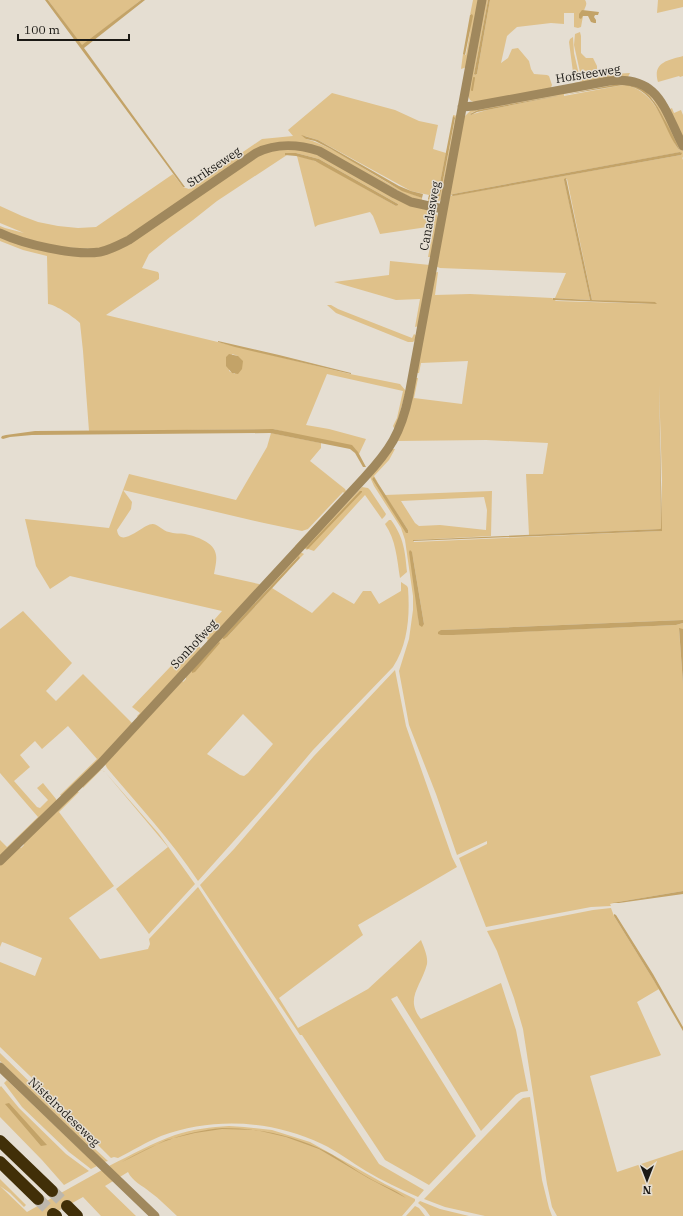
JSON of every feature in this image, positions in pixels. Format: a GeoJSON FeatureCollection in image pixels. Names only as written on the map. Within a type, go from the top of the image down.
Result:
{"type":"FeatureCollection","features":[{"type":"Feature","properties":{"kind":"highway"},"geometry":{"type":"LineString","coordinates":[[0,1141],[52,1191]]}},
{"type":"Feature","properties":{"kind":"highway"},"geometry":{"type":"LineString","coordinates":[[0,1162],[38,1199]]}},
{"type":"Feature","properties":{"kind":"highway"},"geometry":{"type":"LineString","coordinates":[[67,1206],[78,1216]]}},
{"type":"Feature","properties":{"kind":"street","name":"Canadasweg"},"geometry":{"type":"LineString","coordinates":[[397,434],[403,420],[407,402],[482,0]]}},
{"type":"Feature","properties":{"kind":"street","name":"Hofsteeweg"},"geometry":{"type":"LineString","coordinates":[[462,107],[609,81],[631,80],[649,89],[659,98],[683,146]]}},
{"type":"Feature","properties":{"kind":"street","name":"Strikseweg"},"geometry":{"type":"LineString","coordinates":[[0,233],[30,244],[83,253],[99,252],[114,248],[256,153],[273,147],[289,145],[306,147],[319,151],[411,202],[443,210]]}},
{"type":"Feature","properties":{"kind":"street","name":"Sonhofweg"},"geometry":{"type":"LineString","coordinates":[[0,861],[111,752],[364,478],[384,454],[397,434]]}},
{"type":"Feature","properties":{"kind":"street","name":"Nistelrodeseweg"},"geometry":{"type":"LineString","coordinates":[[0,1067],[155,1216]]}},
{"type":"Feature","properties":{"kind":"shaded area"},"geometry":{"type":"Polygon","coordinates":[[[45,0],[48,0],[82,45],[141,0],[145,0],[84,48],[185,187],[183,187],[45,0]]]}},
{"type":"Feature","properties":{"kind":"shaded area"},"geometry":{"type":"Polygon","coordinates":[[[48,0],[141,0],[82,46],[48,0]]]}},
{"type":"Feature","properties":{"kind":"shaded area"},"geometry":{"type":"Polygon","coordinates":[[[473,0],[478,0],[467,67],[461,69],[463,54],[466,55],[470,32],[471,14],[470,15],[473,0]]]}},
{"type":"Feature","properties":{"kind":"shaded area"},"geometry":{"type":"Polygon","coordinates":[[[485,0],[488,0],[475,75],[477,74],[490,0],[585,0],[586,4],[584,11],[582,10],[582,17],[583,16],[581,27],[574,27],[574,13],[564,13],[564,24],[551,23],[517,27],[507,36],[501,63],[508,58],[512,49],[518,48],[529,61],[534,74],[549,76],[552,85],[550,90],[473,102],[470,100],[468,96],[485,0]]]}},
{"type":"Feature","properties":{"kind":"shaded area"},"geometry":{"type":"Polygon","coordinates":[[[488,0],[490,0],[477,74],[475,75],[474,74],[488,0]]]}},
{"type":"Feature","properties":{"kind":"shaded area"},"geometry":{"type":"Polygon","coordinates":[[[658,0],[683,0],[683,7],[657,13],[658,0]]]}},
{"type":"Feature","properties":{"kind":"shaded area"},"geometry":{"type":"Polygon","coordinates":[[[582,10],[599,12],[598,15],[595,15],[594,17],[596,23],[591,22],[588,16],[583,16],[581,19],[579,18],[579,14],[582,10]]]}},
{"type":"Feature","properties":{"kind":"shaded area"},"geometry":{"type":"Polygon","coordinates":[[[472,14],[473,16],[465,55],[463,54],[470,15],[472,14]]]}},
{"type":"Feature","properties":{"kind":"shaded area"},"geometry":{"type":"Polygon","coordinates":[[[580,32],[581,53],[586,58],[593,58],[597,66],[598,77],[630,73],[628,77],[574,85],[574,83],[582,81],[574,45],[575,34],[580,32]]]}},
{"type":"Feature","properties":{"kind":"shaded area"},"geometry":{"type":"Polygon","coordinates":[[[573,37],[574,53],[580,79],[574,80],[569,42],[573,37]]]}},
{"type":"Feature","properties":{"kind":"shaded area"},"geometry":{"type":"Polygon","coordinates":[[[683,56],[683,76],[658,82],[657,70],[660,66],[667,61],[683,56]]]}},
{"type":"Feature","properties":{"kind":"shaded area"},"geometry":{"type":"Polygon","coordinates":[[[616,82],[639,86],[659,103],[683,151],[683,620],[441,630],[441,635],[676,625],[683,623],[683,629],[679,629],[683,684],[683,891],[618,902],[610,904],[611,906],[591,907],[486,927],[459,858],[487,844],[487,841],[457,855],[436,794],[409,725],[399,671],[409,639],[413,610],[413,596],[405,540],[401,528],[374,486],[370,477],[392,449],[395,449],[389,460],[374,476],[378,483],[374,478],[372,479],[407,533],[408,530],[385,495],[492,491],[491,536],[413,540],[414,542],[661,531],[662,480],[659,385],[660,529],[529,535],[526,474],[543,474],[548,443],[486,440],[396,441],[416,378],[418,378],[414,398],[462,404],[468,361],[421,363],[419,373],[415,373],[434,273],[438,272],[435,295],[470,294],[552,298],[556,301],[657,304],[592,300],[567,179],[564,179],[590,300],[555,298],[566,273],[440,268],[435,266],[464,117],[474,109],[616,82]],[[618,84],[564,94],[564,96],[623,85],[633,87],[641,91],[654,104],[680,151],[661,113],[653,99],[638,87],[618,84]],[[556,96],[478,110],[470,115],[487,110],[558,96],[556,96]],[[681,152],[453,194],[451,196],[681,155],[681,152]],[[484,497],[401,501],[415,523],[419,526],[440,525],[486,530],[487,510],[484,497]],[[412,552],[419,625],[424,624],[412,552]]]}},
{"type":"Feature","properties":{"kind":"shaded area"},"geometry":{"type":"Polygon","coordinates":[[[618,84],[627,84],[637,87],[643,90],[652,99],[660,110],[680,151],[652,102],[645,94],[635,88],[623,85],[563,95],[618,84]]]}},
{"type":"Feature","properties":{"kind":"shaded area"},"geometry":{"type":"Polygon","coordinates":[[[332,93],[395,110],[419,121],[438,125],[433,149],[446,153],[438,193],[429,195],[411,191],[318,140],[305,136],[306,139],[331,149],[390,184],[422,198],[422,201],[428,202],[428,199],[436,199],[440,196],[455,119],[453,115],[458,116],[442,198],[440,201],[432,203],[419,202],[329,153],[278,143],[128,238],[99,249],[56,247],[0,231],[0,226],[24,233],[0,223],[0,206],[38,222],[78,228],[96,227],[173,174],[183,187],[189,189],[262,139],[293,136],[288,130],[332,93]]]}},
{"type":"Feature","properties":{"kind":"shaded area"},"geometry":{"type":"Polygon","coordinates":[[[558,96],[470,114],[478,110],[558,96]]]}},
{"type":"Feature","properties":{"kind":"shaded area"},"geometry":{"type":"Polygon","coordinates":[[[667,104],[670,109],[672,108],[674,113],[681,110],[683,115],[683,141],[665,105],[667,104]]]}},
{"type":"Feature","properties":{"kind":"shaded area"},"geometry":{"type":"Polygon","coordinates":[[[453,116],[455,118],[440,196],[436,199],[428,199],[429,195],[438,193],[453,116]]]}},
{"type":"Feature","properties":{"kind":"shaded area"},"geometry":{"type":"Polygon","coordinates":[[[301,135],[318,140],[399,186],[423,194],[422,198],[402,191],[331,149],[315,141],[306,139],[301,135]]]}},
{"type":"Feature","properties":{"kind":"shaded area"},"geometry":{"type":"Polygon","coordinates":[[[305,149],[432,210],[437,215],[438,219],[432,257],[428,257],[434,226],[380,234],[370,212],[315,227],[297,156],[322,164],[396,206],[398,204],[319,159],[296,153],[285,154],[287,155],[217,201],[149,254],[142,268],[158,272],[159,279],[106,315],[350,374],[400,384],[406,391],[395,430],[393,426],[397,418],[403,391],[327,374],[306,425],[329,429],[366,439],[359,454],[355,449],[273,429],[89,431],[80,323],[65,312],[48,304],[47,256],[23,250],[0,241],[0,235],[10,240],[105,253],[249,160],[272,150],[305,149]],[[232,354],[229,371],[235,374],[238,356],[232,354]]]}},
{"type":"Feature","properties":{"kind":"shaded area"},"geometry":{"type":"Polygon","coordinates":[[[680,152],[682,153],[681,155],[453,196],[451,195],[453,194],[680,152]]]}},
{"type":"Feature","properties":{"kind":"shaded area"},"geometry":{"type":"Polygon","coordinates":[[[285,153],[296,153],[319,159],[398,205],[396,206],[315,161],[285,155],[285,153]]]}},
{"type":"Feature","properties":{"kind":"shaded area"},"geometry":{"type":"Polygon","coordinates":[[[566,178],[592,300],[655,302],[657,304],[553,300],[553,298],[590,300],[564,180],[566,178]]]}},
{"type":"Feature","properties":{"kind":"shaded area"},"geometry":{"type":"Polygon","coordinates":[[[390,261],[430,265],[419,326],[415,327],[420,299],[396,300],[334,282],[389,275],[390,261]]]}},
{"type":"Feature","properties":{"kind":"shaded area"},"geometry":{"type":"Polygon","coordinates":[[[327,305],[331,305],[412,338],[414,334],[418,337],[413,342],[408,342],[336,313],[327,305]]]}},
{"type":"Feature","properties":{"kind":"shaded area"},"geometry":{"type":"Polygon","coordinates":[[[218,341],[279,355],[351,374],[235,347],[218,341]]]}},
{"type":"Feature","properties":{"kind":"shaded area"},"geometry":{"type":"Polygon","coordinates":[[[229,354],[238,356],[243,361],[242,369],[238,374],[232,373],[226,366],[226,357],[229,354]]]}},
{"type":"Feature","properties":{"kind":"shaded area"},"geometry":{"type":"Polygon","coordinates":[[[659,385],[662,531],[413,541],[660,529],[659,385]]]}},
{"type":"Feature","properties":{"kind":"shaded area"},"geometry":{"type":"Polygon","coordinates":[[[273,429],[352,445],[358,452],[366,467],[363,467],[355,453],[350,449],[270,433],[32,435],[1,438],[2,436],[6,435],[35,431],[273,429]]]}},
{"type":"Feature","properties":{"kind":"shaded area"},"geometry":{"type":"Polygon","coordinates":[[[271,433],[321,443],[321,448],[310,461],[346,491],[296,548],[295,546],[344,493],[343,492],[308,529],[302,531],[123,490],[129,474],[236,500],[267,447],[271,433]]]}},
{"type":"Feature","properties":{"kind":"shaded area"},"geometry":{"type":"Polygon","coordinates":[[[374,477],[408,530],[408,533],[406,533],[372,479],[374,477]]]}},
{"type":"Feature","properties":{"kind":"shaded area"},"geometry":{"type":"Polygon","coordinates":[[[362,487],[370,490],[386,514],[385,516],[382,519],[365,495],[314,551],[304,548],[362,487]]]}},
{"type":"Feature","properties":{"kind":"shaded area"},"geometry":{"type":"Polygon","coordinates":[[[123,490],[132,502],[131,509],[117,530],[119,535],[127,537],[153,524],[173,533],[194,536],[204,540],[215,550],[216,560],[214,574],[259,584],[261,586],[209,642],[207,641],[208,639],[200,636],[222,611],[70,576],[50,589],[36,566],[25,519],[109,528],[123,490]]]}},
{"type":"Feature","properties":{"kind":"shaded area"},"geometry":{"type":"Polygon","coordinates":[[[360,491],[362,492],[308,549],[306,548],[360,491]]]}},
{"type":"Feature","properties":{"kind":"shaded area"},"geometry":{"type":"Polygon","coordinates":[[[391,520],[399,533],[404,551],[407,572],[400,578],[394,543],[385,524],[391,520]]]}},
{"type":"Feature","properties":{"kind":"shaded area"},"geometry":{"type":"Polygon","coordinates":[[[410,550],[412,552],[424,624],[422,627],[419,625],[409,552],[410,550]]]}},
{"type":"Feature","properties":{"kind":"shaded area"},"geometry":{"type":"Polygon","coordinates":[[[300,552],[304,554],[300,558],[297,558],[223,637],[228,636],[272,588],[312,613],[333,592],[354,604],[363,591],[371,591],[379,604],[401,591],[401,582],[408,588],[409,609],[407,629],[402,649],[393,667],[313,750],[198,881],[166,837],[105,764],[182,681],[183,682],[186,679],[186,677],[300,552]],[[243,714],[207,754],[244,776],[273,744],[243,714]]]}},
{"type":"Feature","properties":{"kind":"shaded area"},"geometry":{"type":"Polygon","coordinates":[[[299,556],[300,558],[228,636],[223,639],[223,637],[299,556]]]}},
{"type":"Feature","properties":{"kind":"shaded area"},"geometry":{"type":"Polygon","coordinates":[[[23,611],[72,663],[46,691],[56,701],[83,674],[133,724],[63,797],[60,795],[97,759],[68,726],[42,749],[35,741],[20,755],[30,767],[14,781],[37,807],[40,808],[48,800],[37,788],[43,783],[57,802],[0,858],[0,840],[7,847],[38,817],[0,773],[0,629],[23,611]]]}},
{"type":"Feature","properties":{"kind":"shaded area"},"geometry":{"type":"Polygon","coordinates":[[[683,620],[683,623],[676,625],[453,635],[438,634],[441,630],[683,620]]]}},
{"type":"Feature","properties":{"kind":"shaded area"},"geometry":{"type":"Polygon","coordinates":[[[679,628],[683,629],[683,684],[679,628]]]}},
{"type":"Feature","properties":{"kind":"shaded area"},"geometry":{"type":"Polygon","coordinates":[[[219,642],[220,643],[195,672],[192,673],[192,670],[219,642]]]}},
{"type":"Feature","properties":{"kind":"shaded area"},"geometry":{"type":"Polygon","coordinates":[[[192,644],[200,647],[201,650],[139,718],[137,716],[140,713],[132,707],[192,644]]]}},
{"type":"Feature","properties":{"kind":"shaded area"},"geometry":{"type":"Polygon","coordinates":[[[395,670],[406,726],[452,857],[457,867],[358,925],[363,935],[279,998],[298,1028],[368,989],[421,940],[426,955],[427,964],[414,998],[414,1005],[416,1012],[421,1019],[501,983],[516,1030],[528,1091],[521,1092],[516,1095],[481,1131],[397,996],[391,999],[476,1136],[429,1185],[385,1160],[200,885],[234,849],[314,756],[395,670]]]}},
{"type":"Feature","properties":{"kind":"shaded area"},"geometry":{"type":"Polygon","coordinates":[[[101,770],[83,788],[82,785],[101,770]]]}},
{"type":"Feature","properties":{"kind":"shaded area"},"geometry":{"type":"Polygon","coordinates":[[[105,772],[159,834],[195,884],[149,934],[116,889],[168,847],[105,772]]]}},
{"type":"Feature","properties":{"kind":"shaded area"},"geometry":{"type":"Polygon","coordinates":[[[75,792],[79,792],[59,812],[114,886],[69,918],[100,959],[148,949],[150,944],[149,939],[198,887],[379,1164],[424,1190],[418,1197],[372,1175],[322,1144],[303,1136],[263,1126],[222,1124],[181,1130],[155,1138],[118,1158],[111,1158],[88,1132],[0,1047],[0,962],[35,976],[42,958],[2,942],[0,947],[0,865],[18,847],[21,848],[24,845],[23,843],[75,792]]]}},
{"type":"Feature","properties":{"kind":"shaded area"},"geometry":{"type":"Polygon","coordinates":[[[683,891],[683,894],[612,903],[683,891]]]}},
{"type":"Feature","properties":{"kind":"shaded area"},"geometry":{"type":"Polygon","coordinates":[[[611,908],[614,916],[659,989],[637,1002],[661,1055],[590,1076],[617,1172],[683,1150],[683,1216],[557,1216],[552,1207],[547,1184],[523,1029],[514,998],[497,951],[487,931],[593,910],[611,908]]]}},
{"type":"Feature","properties":{"kind":"shaded area"},"geometry":{"type":"Polygon","coordinates":[[[614,914],[653,974],[683,1027],[683,1031],[614,916],[614,914]]]}},
{"type":"Feature","properties":{"kind":"shaded area"},"geometry":{"type":"Polygon","coordinates":[[[0,1053],[82,1133],[95,1149],[108,1161],[104,1162],[0,1061],[0,1053]]]}},
{"type":"Feature","properties":{"kind":"shaded area"},"geometry":{"type":"Polygon","coordinates":[[[7,1080],[97,1166],[91,1169],[69,1152],[22,1107],[4,1083],[7,1080]]]}},
{"type":"Feature","properties":{"kind":"shaded area"},"geometry":{"type":"Polygon","coordinates":[[[1,1086],[19,1108],[66,1154],[89,1171],[64,1185],[0,1117],[1,1086]]]}},
{"type":"Feature","properties":{"kind":"shaded area"},"geometry":{"type":"Polygon","coordinates":[[[530,1097],[542,1180],[552,1216],[485,1216],[445,1207],[424,1199],[519,1101],[523,1098],[530,1097]]]}},
{"type":"Feature","properties":{"kind":"shaded area"},"geometry":{"type":"Polygon","coordinates":[[[9,1103],[47,1145],[41,1146],[5,1104],[9,1103]]]}},
{"type":"Feature","properties":{"kind":"shaded area"},"geometry":{"type":"Polygon","coordinates":[[[229,1126],[272,1130],[310,1142],[415,1199],[415,1201],[402,1216],[177,1216],[135,1181],[128,1172],[105,1186],[136,1216],[101,1216],[83,1197],[49,1216],[0,1216],[0,1186],[27,1212],[109,1166],[158,1142],[188,1131],[229,1126]]]}},
{"type":"Feature","properties":{"kind":"shaded area"},"geometry":{"type":"Polygon","coordinates":[[[222,1128],[254,1130],[222,1129],[175,1138],[195,1132],[222,1128]]]}},
{"type":"Feature","properties":{"kind":"shaded area"},"geometry":{"type":"Polygon","coordinates":[[[258,1131],[289,1137],[315,1146],[363,1175],[398,1192],[406,1198],[368,1178],[319,1149],[286,1137],[258,1131]]]}},
{"type":"Feature","properties":{"kind":"shaded area"},"geometry":{"type":"Polygon","coordinates":[[[156,1145],[122,1162],[146,1149],[156,1145]]]}},
{"type":"Feature","properties":{"kind":"shaded area"},"geometry":{"type":"Polygon","coordinates":[[[0,1179],[26,1205],[24,1207],[10,1193],[0,1186],[0,1179]]]}},
{"type":"Feature","properties":{"kind":"shaded area"},"geometry":{"type":"Polygon","coordinates":[[[420,1201],[440,1209],[469,1216],[430,1216],[418,1203],[420,1201]]]}},
{"type":"Feature","properties":{"kind":"shaded area"},"geometry":{"type":"Polygon","coordinates":[[[415,1206],[419,1208],[425,1216],[406,1216],[415,1206]]]}},
{"type":"Feature","properties":{"kind":"waterway"},"geometry":{"type":"LineString","coordinates":[[472,90],[474,78]]}},
{"type":"Feature","properties":{"kind":"tunnel"},"geometry":{"type":"LineString","coordinates":[[52,1191],[67,1206]]}},
{"type":"Feature","properties":{"kind":"tunnel"},"geometry":{"type":"LineString","coordinates":[[38,1199],[53,1214]]}}]}
